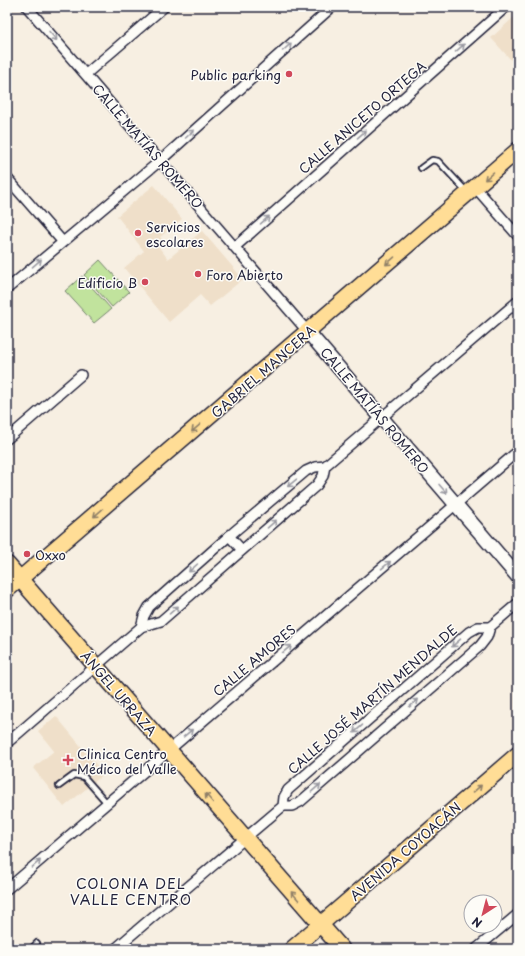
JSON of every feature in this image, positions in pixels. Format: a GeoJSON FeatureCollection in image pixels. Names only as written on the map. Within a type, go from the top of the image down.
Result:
{"type":"FeatureCollection","features":[{"type":"Feature","properties":{"kind":"main road","name":"GABRIEL MANCERA"},"geometry":{"type":"LineString","coordinates":[[7,590],[518,150]]}},
{"type":"Feature","properties":{"kind":"main road","name":"ÁNGEL URRAZA"},"geometry":{"type":"LineString","coordinates":[[7,564],[342,949]]}},
{"type":"Feature","properties":{"kind":"main road","name":"AVENIDA COYOACÁN"},"geometry":{"type":"LineString","coordinates":[[292,949],[518,754]]}},
{"type":"Feature","properties":{"kind":"street","name":"CALLE MATÍAS ROMERO"},"geometry":{"type":"LineString","coordinates":[[27,7],[236,246],[518,577]]}},
{"type":"Feature","properties":{"kind":"street"},"geometry":{"type":"LineString","coordinates":[[86,74],[164,7]]}},
{"type":"Feature","properties":{"kind":"street"},"geometry":{"type":"LineString","coordinates":[[7,289],[62,241],[161,160],[332,7]]}},
{"type":"Feature","properties":{"kind":"street","name":"CALLE ANICETO ORTEGA"},"geometry":{"type":"LineString","coordinates":[[236,246],[506,7]]}},
{"type":"Feature","properties":{"kind":"street"},"geometry":{"type":"LineString","coordinates":[[7,178],[62,241]]}},
{"type":"Feature","properties":{"kind":"street"},"geometry":{"type":"LineString","coordinates":[[471,190],[518,236]]}},
{"type":"Feature","properties":{"kind":"street"},"geometry":{"type":"LineString","coordinates":[[141,627],[144,616],[149,607],[229,536],[306,471],[315,467],[325,466],[518,301]]}},
{"type":"Feature","properties":{"kind":"street"},"geometry":{"type":"LineString","coordinates":[[7,439],[81,375]]}},
{"type":"Feature","properties":{"kind":"street","name":"CALLE AMORES"},"geometry":{"type":"LineString","coordinates":[[7,889],[518,451]]}},
{"type":"Feature","properties":{"kind":"street"},"geometry":{"type":"LineString","coordinates":[[7,743],[141,627],[161,621],[317,485],[323,476],[325,466]]}},
{"type":"Feature","properties":{"kind":"street"},"geometry":{"type":"LineString","coordinates":[[229,536],[242,550]]}},
{"type":"Feature","properties":{"kind":"street","name":"CALLE JOSÉ MARTÍN MENDALDE"},"geometry":{"type":"LineString","coordinates":[[283,806],[284,797],[288,790],[469,632],[478,627],[490,626],[518,603]]}},
{"type":"Feature","properties":{"kind":"street","name":"CALLE JOSÉ MARTÍN MENDALDE"},"geometry":{"type":"LineString","coordinates":[[115,949],[283,806],[292,806],[300,802],[480,646],[487,637],[490,626]]}},
{"type":"Feature","properties":{"kind":"street"},"geometry":{"type":"LineString","coordinates":[[476,949],[518,914]]}},
{"type":"Feature","properties":{"kind":"lane"},"geometry":{"type":"LineString","coordinates":[[421,168],[432,160],[438,161],[471,190]]}},
{"type":"Feature","properties":{"kind":"lane"},"geometry":{"type":"LineString","coordinates":[[59,786],[74,775],[84,777],[107,803]]}},
{"type":"Feature","properties":{"kind":"lane"},"geometry":{"type":"LineString","coordinates":[[31,949],[37,943]]}},
{"type":"Feature","properties":{"kind":"shaded area"},"geometry":{"type":"Polygon","coordinates":[[[514,17],[518,21],[518,55],[512,61],[491,38],[514,17]]]}},
{"type":"Feature","properties":{"kind":"shaded area"},"geometry":{"type":"Polygon","coordinates":[[[154,185],[182,219],[160,237],[163,241],[158,246],[168,259],[202,231],[243,279],[210,306],[200,295],[169,322],[124,268],[144,251],[117,216],[154,185]]]}},
{"type":"Feature","properties":{"kind":"shaded area","name":"Clinica Centro Médico del Valle"},"geometry":{"type":"Polygon","coordinates":[[[56,716],[104,774],[64,807],[33,768],[54,751],[38,731],[56,716]]]}},
{"type":"Feature","properties":{"kind":"green space"},"geometry":{"type":"Polygon","coordinates":[[[100,260],[129,292],[112,307],[84,275],[100,260]]]}},
{"type":"Feature","properties":{"kind":"green space"},"geometry":{"type":"Polygon","coordinates":[[[82,276],[111,309],[94,323],[65,291],[82,276]]]}},
{"type":"Feature","properties":{"kind":"place","name":"Public parking"},"geometry":{"type":"Point","coordinates":[289,74]}},
{"type":"Feature","properties":{"kind":"place","name":"Servicios escolares"},"geometry":{"type":"Point","coordinates":[138,233]}},
{"type":"Feature","properties":{"kind":"place","name":"Foro Abierto"},"geometry":{"type":"Point","coordinates":[198,274]}},
{"type":"Feature","properties":{"kind":"place","name":"Edificio B"},"geometry":{"type":"Point","coordinates":[145,282]}},
{"type":"Feature","properties":{"kind":"place","name":"Oxxo"},"geometry":{"type":"Point","coordinates":[27,554]}},
{"type":"Feature","properties":{"kind":"place","name":"Clinica Centro Médico del Valle"},"geometry":{"type":"Point","coordinates":[68,760]}},
{"type":"Feature","properties":{"kind":"district","name":"COLONIA DEL VALLE CENTRO"},"geometry":{"type":"Point","coordinates":[131,892]}}]}
